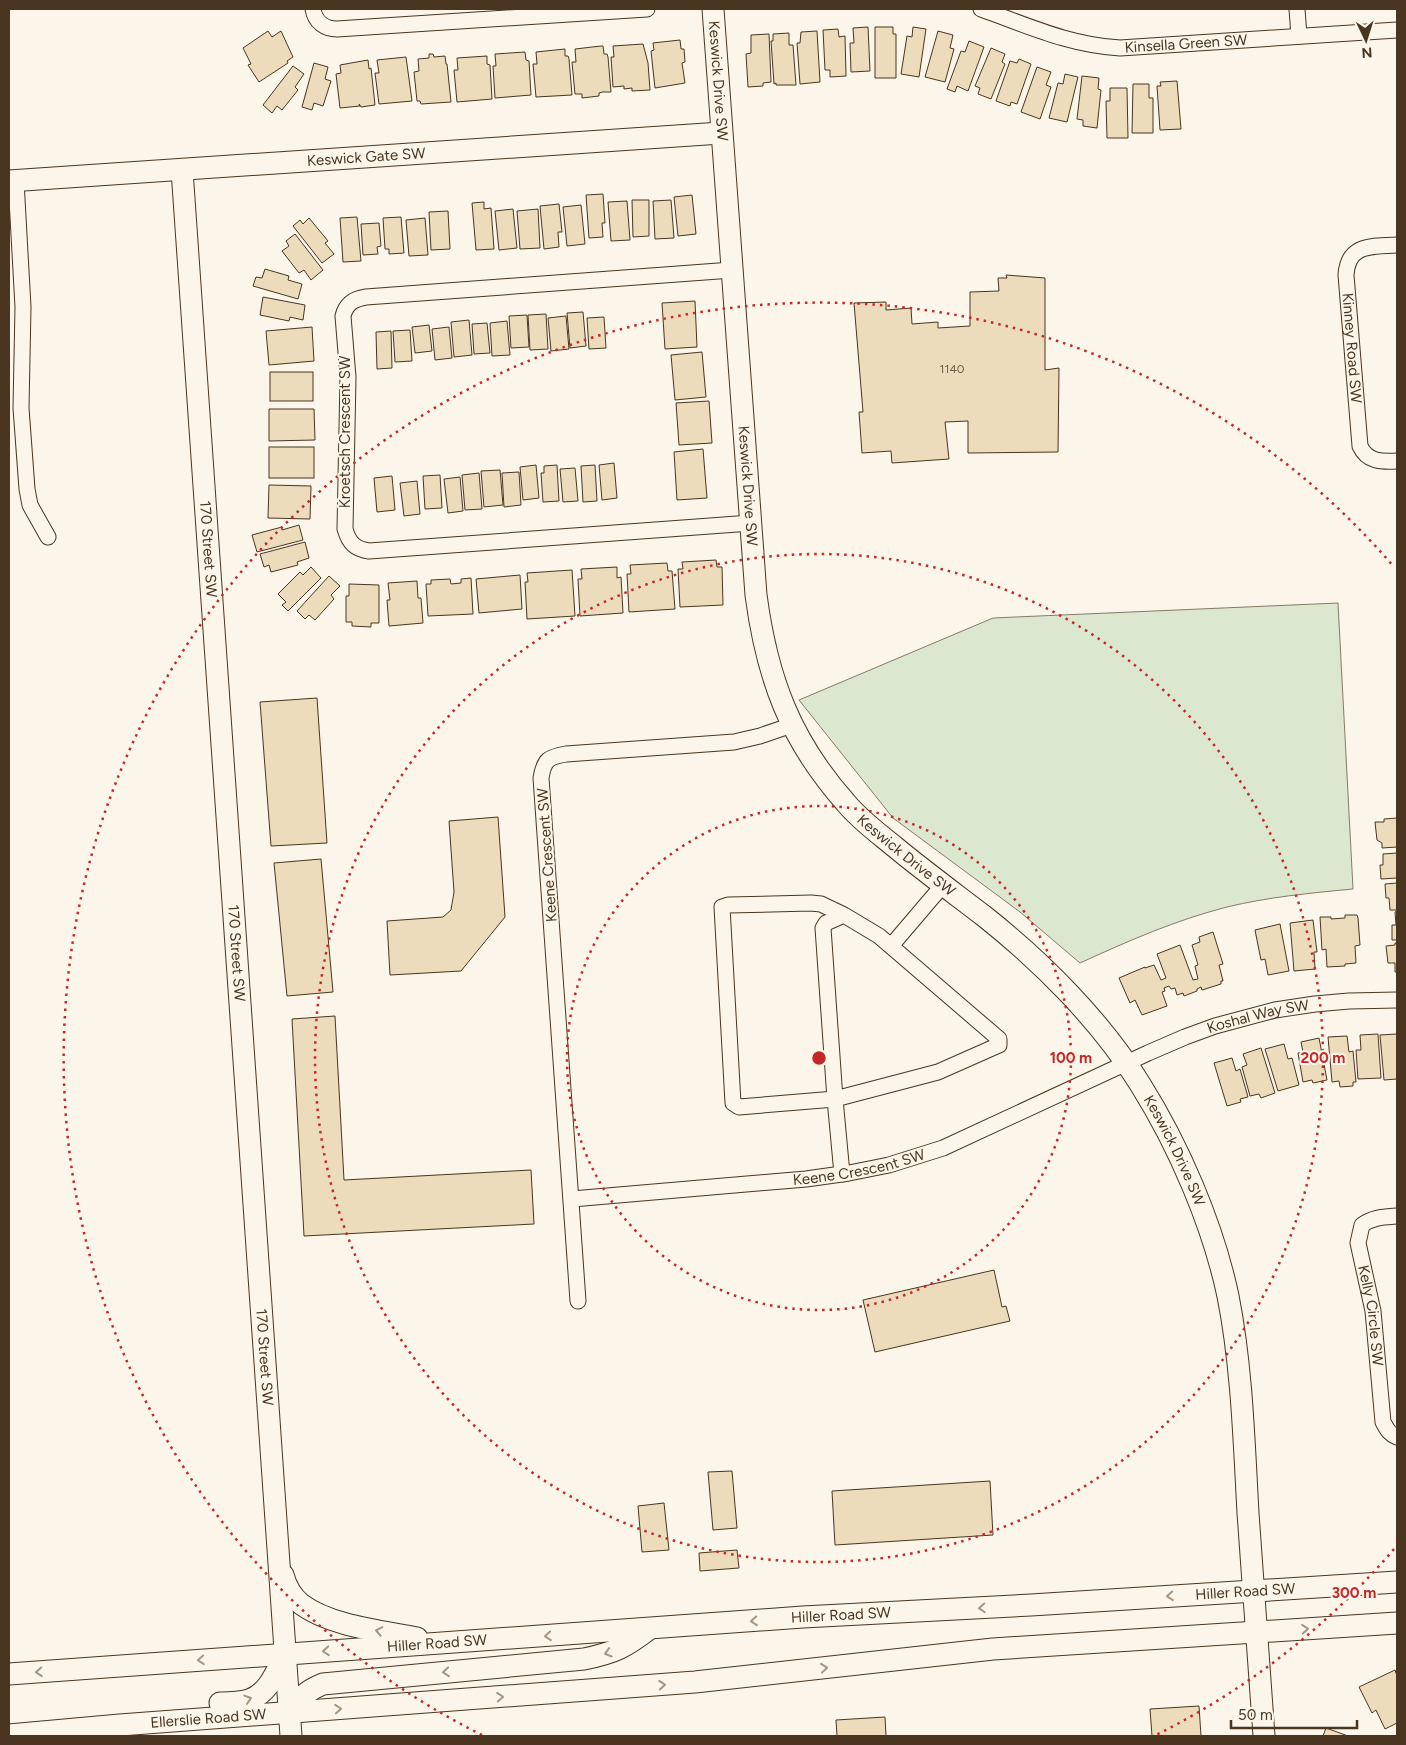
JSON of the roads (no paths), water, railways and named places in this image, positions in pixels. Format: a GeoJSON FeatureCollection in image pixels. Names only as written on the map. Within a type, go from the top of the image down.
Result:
{"type":"FeatureCollection","features":[{"type":"Feature","properties":{"kind":"main road","name":"Keswick Drive SW"},"geometry":{"type":"LineString","coordinates":[[713,9],[751,523],[760,624],[768,665],[792,725],[827,780],[848,806],[874,830],[986,917],[1034,959],[1094,1023],[1126,1064],[1157,1110],[1186,1171],[1212,1239],[1227,1292],[1238,1358],[1264,1736]]}},
{"type":"Feature","properties":{"kind":"main road","name":"Keswick Gate SW"},"geometry":{"type":"LineString","coordinates":[[12,181],[721,133]]}},
{"type":"Feature","properties":{"kind":"main road","name":"170 Street SW"},"geometry":{"type":"LineString","coordinates":[[182,170],[291,1736]]}},
{"type":"Feature","properties":{"kind":"main road"},"geometry":{"type":"LineString","coordinates":[[279,1559],[289,1590],[302,1605],[328,1618],[346,1624],[444,1644]]}},
{"type":"Feature","properties":{"kind":"main road","name":"Hiller Road SW"},"geometry":{"type":"LineString","coordinates":[[285,1654],[802,1617],[1031,1606],[1397,1582]]}},
{"type":"Feature","properties":{"kind":"main road"},"geometry":{"type":"LineString","coordinates":[[649,1628],[628,1645],[615,1651],[584,1659],[324,1684],[315,1687],[296,1700],[290,1713],[696,1682],[993,1649],[1397,1623]]}},
{"type":"Feature","properties":{"kind":"main road"},"geometry":{"type":"LineString","coordinates":[[9,1674],[285,1654],[275,1676],[264,1692],[248,1701],[9,1722]]}},
{"type":"Feature","properties":{"kind":"main road","name":"Ellerslie Road SW"},"geometry":{"type":"LineString","coordinates":[[9,1735],[290,1713]]}},
{"type":"Feature","properties":{"kind":"street"},"geometry":{"type":"LineString","coordinates":[[313,9],[317,19],[324,26],[330,29],[337,29],[647,9]]}},
{"type":"Feature","properties":{"kind":"street","name":"Kinsella Green SW"},"geometry":{"type":"LineString","coordinates":[[981,9],[1058,37],[1101,47],[1136,48],[1397,30]]}},
{"type":"Feature","properties":{"kind":"street"},"geometry":{"type":"LineString","coordinates":[[1297,9],[1299,36]]}},
{"type":"Feature","properties":{"kind":"street"},"geometry":{"type":"LineString","coordinates":[[12,181],[22,280],[21,408],[27,489],[30,505],[48,537]]}},
{"type":"Feature","properties":{"kind":"street","name":"Kinney Road SW"},"geometry":{"type":"LineString","coordinates":[[1397,246],[1358,250],[1351,256],[1346,275],[1360,446],[1363,452],[1374,460],[1397,461]]}},
{"type":"Feature","properties":{"kind":"street","name":"Kroetsch Crescent SW"},"geometry":{"type":"LineString","coordinates":[[732,270],[357,298],[345,308],[343,316],[348,377],[345,529],[350,542],[360,550],[369,551],[751,523]]}},
{"type":"Feature","properties":{"kind":"street","name":"Keene Crescent SW"},"geometry":{"type":"LineString","coordinates":[[578,1301],[541,778],[544,764],[548,759],[566,754],[746,740],[792,725]]}},
{"type":"Feature","properties":{"kind":"street"},"geometry":{"type":"LineString","coordinates":[[891,946],[943,885]]}},
{"type":"Feature","properties":{"kind":"street"},"geometry":{"type":"LineString","coordinates":[[728,904],[821,904],[879,936],[891,946],[999,1039],[1000,1045],[938,1072],[835,1099],[739,1107],[734,1103],[722,907],[728,904]]}},
{"type":"Feature","properties":{"kind":"street"},"geometry":{"type":"LineString","coordinates":[[842,1174],[823,928],[826,923],[844,915]]}},
{"type":"Feature","properties":{"kind":"street","name":"Koshal Way SW"},"geometry":{"type":"LineString","coordinates":[[1126,1064],[1185,1037],[1256,1015],[1315,1004],[1397,1000]]}},
{"type":"Feature","properties":{"kind":"street","name":"Keene Crescent SW"},"geometry":{"type":"LineString","coordinates":[[572,1199],[806,1179],[889,1165],[943,1148],[1126,1064]]}},
{"type":"Feature","properties":{"kind":"street","name":"Kelly Circle SW"},"geometry":{"type":"LineString","coordinates":[[1397,1216],[1370,1219],[1362,1225],[1358,1243],[1374,1320],[1383,1422],[1387,1430],[1397,1437]]}}]}
